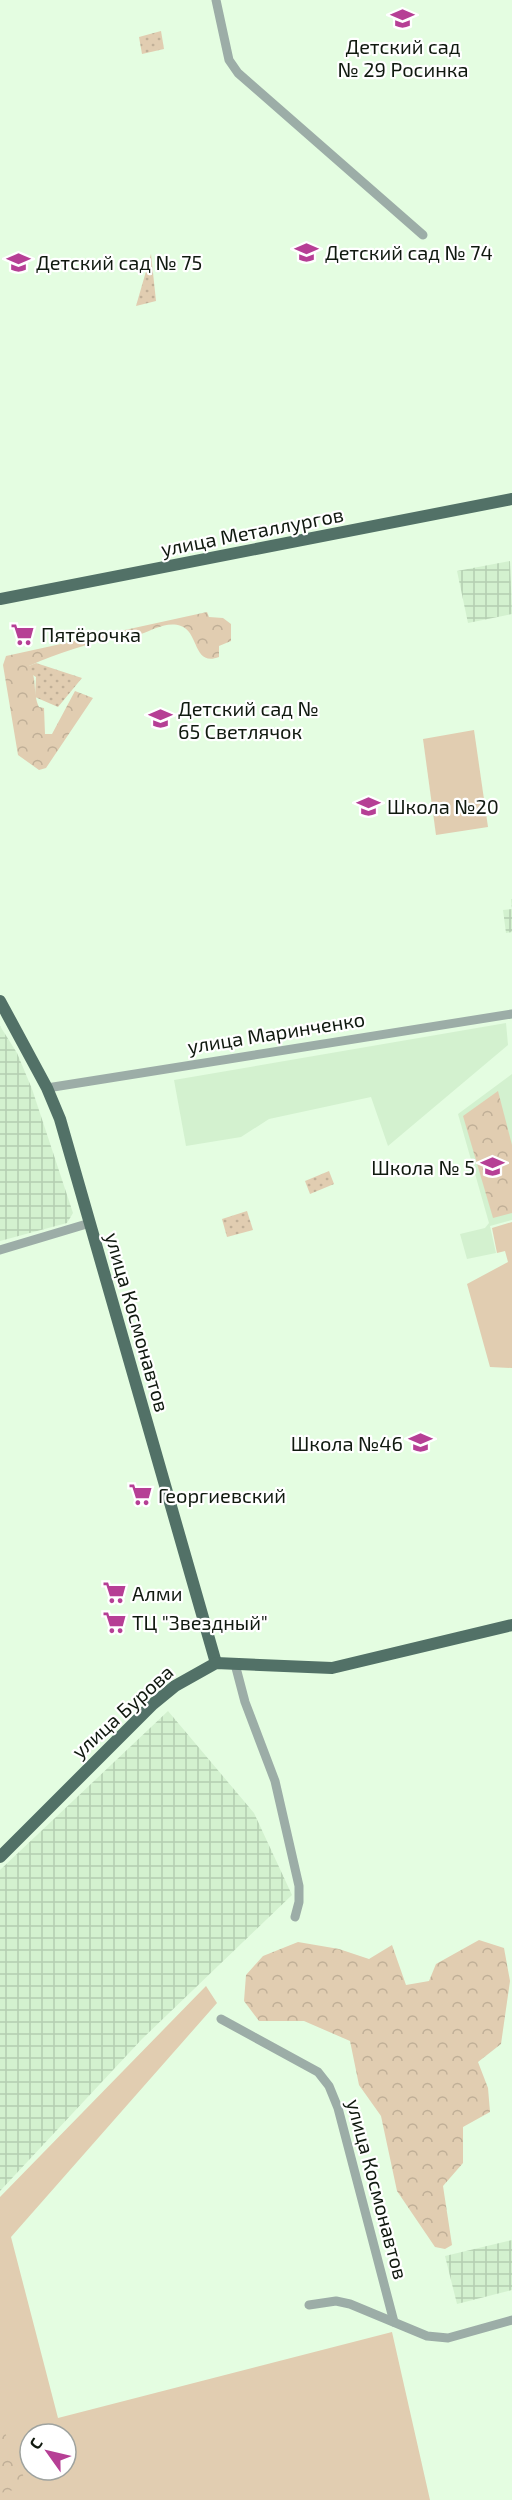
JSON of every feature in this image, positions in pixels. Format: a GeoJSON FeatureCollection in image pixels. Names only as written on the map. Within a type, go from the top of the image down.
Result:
{"type":"FeatureCollection","features":[{"type":"Feature","properties":{"kind":"main road","name":"улица Металлургов"},"geometry":{"type":"LineString","coordinates":[[0,598],[512,499]]}},
{"type":"Feature","properties":{"kind":"main road","name":"улица Космонавтов"},"geometry":{"type":"LineString","coordinates":[[0,1001],[60,1119],[216,1663]]}},
{"type":"Feature","properties":{"kind":"main road"},"geometry":{"type":"LineString","coordinates":[[216,1663],[332,1668],[512,1625]]}},
{"type":"Feature","properties":{"kind":"main road","name":"улица Бурова"},"geometry":{"type":"LineString","coordinates":[[0,1857],[153,1704],[175,1686],[216,1663]]}},
{"type":"Feature","properties":{"kind":"street"},"geometry":{"type":"LineString","coordinates":[[216,0],[229,60],[238,73],[423,234]]}},
{"type":"Feature","properties":{"kind":"street","name":"улица Маринченко"},"geometry":{"type":"LineString","coordinates":[[46,1088],[512,1014]]}},
{"type":"Feature","properties":{"kind":"street"},"geometry":{"type":"LineString","coordinates":[[0,1250],[90,1223]]}},
{"type":"Feature","properties":{"kind":"street"},"geometry":{"type":"LineString","coordinates":[[235,1664],[245,1702],[274,1781],[299,1886],[299,1902],[295,1917]]}},
{"type":"Feature","properties":{"kind":"street","name":"улица Космонавтов"},"geometry":{"type":"LineString","coordinates":[[221,2019],[277,2051],[304,2062],[318,2072],[329,2085],[338,2108],[394,2322]]}},
{"type":"Feature","properties":{"kind":"street"},"geometry":{"type":"LineString","coordinates":[[309,2305],[336,2301],[351,2304],[427,2336],[448,2337],[512,2320]]}},
{"type":"Feature","properties":{"kind":"shaded area"},"geometry":{"type":"Polygon","coordinates":[[[510,561],[512,614],[468,623],[457,571],[510,561]]]}},
{"type":"Feature","properties":{"kind":"shaded area"},"geometry":{"type":"Polygon","coordinates":[[[512,909],[512,932],[506,933],[503,910],[512,909]]]}},
{"type":"Feature","properties":{"kind":"shaded area"},"geometry":{"type":"Polygon","coordinates":[[[506,1023],[508,1045],[388,1146],[371,1097],[269,1119],[241,1137],[186,1146],[174,1080],[506,1023]]]}},
{"type":"Feature","properties":{"kind":"shaded area"},"geometry":{"type":"Polygon","coordinates":[[[0,1026],[17,1053],[32,1089],[73,1213],[67,1223],[0,1241],[0,1026]]]}},
{"type":"Feature","properties":{"kind":"shaded area","name":"Школа № 5"},"geometry":{"type":"Polygon","coordinates":[[[512,1074],[512,1220],[490,1226],[496,1253],[467,1259],[460,1234],[485,1228],[489,1223],[458,1114],[512,1074]]]}},
{"type":"Feature","properties":{"kind":"shaded area"},"geometry":{"type":"Polygon","coordinates":[[[168,1711],[254,1813],[292,1895],[142,2039],[0,2191],[0,1870],[168,1711]]]}},
{"type":"Feature","properties":{"kind":"shaded area"},"geometry":{"type":"Polygon","coordinates":[[[512,2240],[512,2290],[457,2304],[445,2256],[512,2240]]]}},
{"type":"Feature","properties":{"kind":"green space"},"geometry":{"type":"Polygon","coordinates":[[[161,31],[164,49],[142,54],[139,37],[161,31]]]}},
{"type":"Feature","properties":{"kind":"green space"},"geometry":{"type":"Polygon","coordinates":[[[151,254],[156,301],[136,306],[151,254]]]}},
{"type":"Feature","properties":{"kind":"green space"},"geometry":{"type":"Polygon","coordinates":[[[207,612],[209,617],[223,618],[231,624],[231,641],[219,646],[219,657],[211,659],[205,657],[200,653],[187,629],[171,625],[84,646],[29,666],[39,707],[44,708],[45,734],[52,734],[75,691],[93,698],[46,768],[39,770],[18,755],[3,665],[6,656],[207,612]]]}},
{"type":"Feature","properties":{"kind":"green space"},"geometry":{"type":"Polygon","coordinates":[[[36,663],[82,678],[58,707],[35,697],[36,677],[28,672],[29,666],[36,663]]]}},
{"type":"Feature","properties":{"kind":"green space"},"geometry":{"type":"Polygon","coordinates":[[[474,730],[488,827],[436,835],[423,739],[474,730]]]}},
{"type":"Feature","properties":{"kind":"green space","name":"Школа № 5"},"geometry":{"type":"Polygon","coordinates":[[[498,1091],[512,1145],[512,1213],[493,1218],[463,1116],[498,1091]]]}},
{"type":"Feature","properties":{"kind":"green space"},"geometry":{"type":"Polygon","coordinates":[[[329,1171],[334,1184],[310,1194],[305,1181],[329,1171]]]}},
{"type":"Feature","properties":{"kind":"green space"},"geometry":{"type":"Polygon","coordinates":[[[247,1211],[253,1230],[227,1237],[222,1219],[247,1211]]]}},
{"type":"Feature","properties":{"kind":"green space"},"geometry":{"type":"Polygon","coordinates":[[[512,1222],[512,1368],[490,1367],[467,1284],[508,1262],[505,1251],[497,1253],[492,1228],[512,1222]]]}},
{"type":"Feature","properties":{"kind":"green space"},"geometry":{"type":"Polygon","coordinates":[[[479,1940],[504,1948],[510,1981],[501,2044],[478,2062],[488,2088],[490,2112],[463,2127],[463,2163],[443,2186],[452,2245],[445,2249],[435,2247],[397,2191],[381,2116],[359,2085],[350,2041],[304,2021],[259,2021],[244,2001],[246,1975],[263,1956],[298,1942],[339,1949],[369,1959],[392,1945],[406,1985],[429,1981],[436,1964],[479,1940]]]}},
{"type":"Feature","properties":{"kind":"green space"},"geometry":{"type":"Polygon","coordinates":[[[206,1986],[217,2003],[11,2237],[58,2418],[392,2332],[430,2500],[0,2500],[0,2197],[206,1986]]]}},
{"type":"Feature","properties":{"kind":"green space"},"geometry":{"type":"Polygon","coordinates":[[[0,2421],[18,2463],[18,2482],[26,2482],[28,2487],[0,2493],[0,2421]]]}},
{"type":"Feature","properties":{"kind":"place","name":"Детский сад № 29 Росинка"},"geometry":{"type":"Point","coordinates":[403,19]}},
{"type":"Feature","properties":{"kind":"place","name":"Детский сад № 74"},"geometry":{"type":"Point","coordinates":[307,252]}},
{"type":"Feature","properties":{"kind":"place","name":"Детский сад № 75"},"geometry":{"type":"Point","coordinates":[18,262]}},
{"type":"Feature","properties":{"kind":"place","name":"Пятёрочка"},"geometry":{"type":"Point","coordinates":[23,634]}},
{"type":"Feature","properties":{"kind":"place","name":"Детский сад № 65 Светлячок"},"geometry":{"type":"Point","coordinates":[160,719]}},
{"type":"Feature","properties":{"kind":"place","name":"Школа №20"},"geometry":{"type":"Point","coordinates":[369,806]}},
{"type":"Feature","properties":{"kind":"place","name":"Школа № 5"},"geometry":{"type":"Point","coordinates":[493,1167]}},
{"type":"Feature","properties":{"kind":"place","name":"Школа №46"},"geometry":{"type":"Point","coordinates":[421,1443]}},
{"type":"Feature","properties":{"kind":"place","name":"Георгиевский"},"geometry":{"type":"Point","coordinates":[140,1495]}},
{"type":"Feature","properties":{"kind":"place","name":"Алми"},"geometry":{"type":"Point","coordinates":[114,1593]}},
{"type":"Feature","properties":{"kind":"place","name":"ТЦ \"Звездный\""},"geometry":{"type":"Point","coordinates":[114,1622]}}]}
